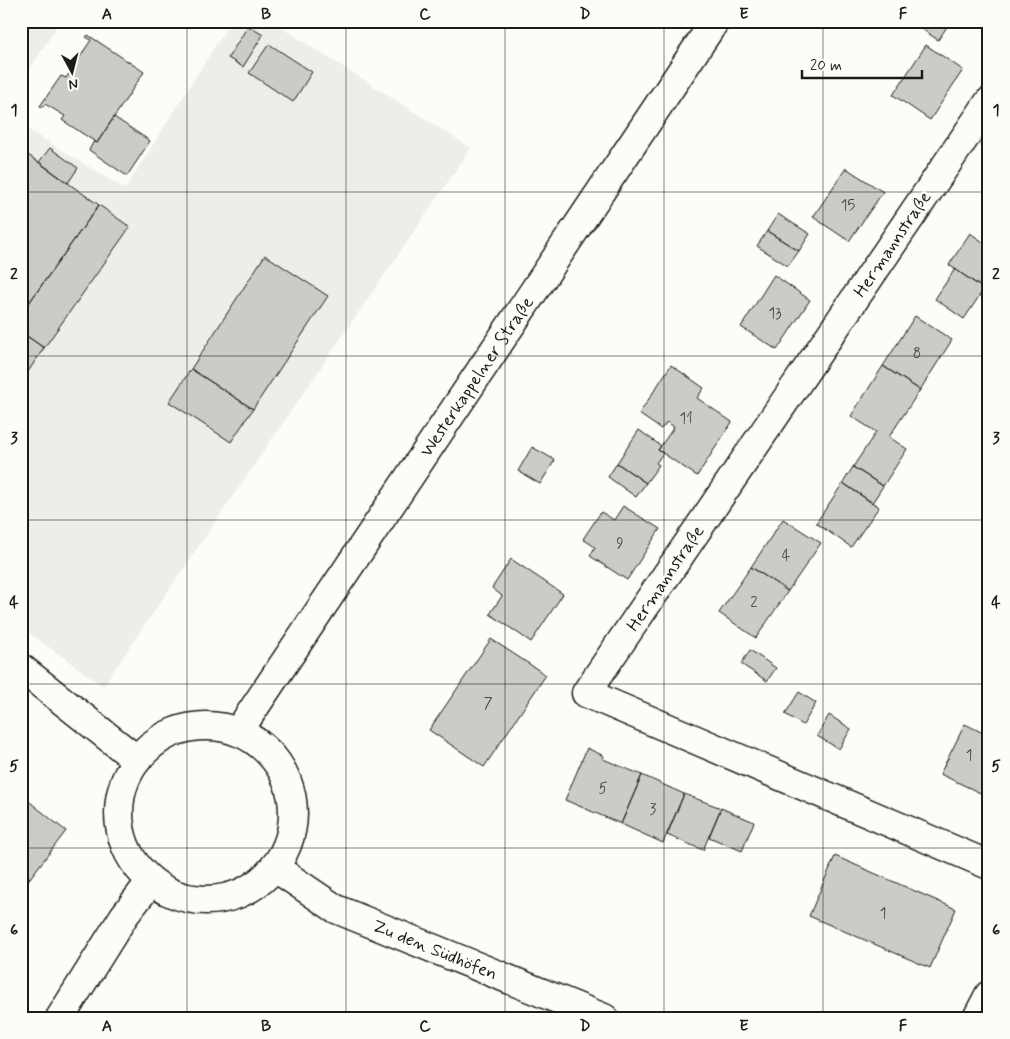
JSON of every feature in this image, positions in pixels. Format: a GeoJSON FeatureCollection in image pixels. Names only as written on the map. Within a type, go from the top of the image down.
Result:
{"type":"FeatureCollection","features":[{"type":"Feature","properties":{"kind":"street","name":"Westerkappelner Straße"},"geometry":{"type":"LineString","coordinates":[[238,732],[715,21]]}},
{"type":"Feature","properties":{"kind":"street","name":"Hermannstraße"},"geometry":{"type":"LineString","coordinates":[[989,102],[586,694],[989,865]]}},
{"type":"Feature","properties":{"kind":"street"},"geometry":{"type":"LineString","coordinates":[[21,668],[137,760]]}},
{"type":"Feature","properties":{"kind":"street"},"geometry":{"type":"LineString","coordinates":[[211,726],[238,732],[261,746],[279,766],[290,791],[293,818],[288,844],[274,868],[253,887],[227,898],[199,900],[171,894],[151,881],[131,858],[121,834],[118,808],[124,782],[137,760],[157,741],[183,729],[211,726]]}},
{"type":"Feature","properties":{"kind":"street","name":"Zu den Südhöfen"},"geometry":{"type":"LineString","coordinates":[[274,868],[336,909],[604,1018]]}},
{"type":"Feature","properties":{"kind":"street"},"geometry":{"type":"LineString","coordinates":[[60,1018],[124,916],[151,881]]}},
{"type":"Feature","properties":{"kind":"street"},"geometry":{"type":"LineString","coordinates":[[977,1018],[989,995]]}},
{"type":"Feature","properties":{"kind":"shaded area"},"geometry":{"type":"Polygon","coordinates":[[[21,21],[60,21],[21,84],[21,21]]]}},
{"type":"Feature","properties":{"kind":"shaded area"},"geometry":{"type":"Polygon","coordinates":[[[231,21],[271,21],[471,148],[103,686],[21,627],[21,125],[125,189],[231,21]]]}},
{"type":"Feature","properties":{"kind":"building"},"geometry":{"type":"Polygon","coordinates":[[[910,21],[951,21],[938,40],[910,21]]]}},
{"type":"Feature","properties":{"kind":"building"},"geometry":{"type":"Polygon","coordinates":[[[248,26],[263,35],[243,67],[228,58],[248,26]]]}},
{"type":"Feature","properties":{"kind":"building"},"geometry":{"type":"Polygon","coordinates":[[[88,35],[144,72],[97,143],[62,120],[65,116],[45,104],[43,107],[40,106],[61,76],[66,78],[91,40],[86,37],[88,35]]]}},
{"type":"Feature","properties":{"kind":"building"},"geometry":{"type":"Polygon","coordinates":[[[269,44],[312,72],[293,102],[249,73],[269,44]]]}},
{"type":"Feature","properties":{"kind":"building"},"geometry":{"type":"Polygon","coordinates":[[[926,45],[963,70],[930,120],[893,95],[926,45]]]}},
{"type":"Feature","properties":{"kind":"building"},"geometry":{"type":"Polygon","coordinates":[[[114,117],[150,141],[127,176],[89,150],[94,141],[97,143],[114,117]]]}},
{"type":"Feature","properties":{"kind":"building"},"geometry":{"type":"Polygon","coordinates":[[[50,148],[78,168],[68,183],[39,162],[50,148]]]}},
{"type":"Feature","properties":{"kind":"building"},"geometry":{"type":"Polygon","coordinates":[[[21,150],[99,205],[21,314],[21,150]]]}},
{"type":"Feature","properties":{"kind":"building"},"geometry":{"type":"Polygon","coordinates":[[[846,168],[883,192],[849,241],[813,217],[846,168]]]}},
{"type":"Feature","properties":{"kind":"building"},"geometry":{"type":"Polygon","coordinates":[[[99,205],[130,227],[44,348],[21,332],[21,314],[99,205]]]}},
{"type":"Feature","properties":{"kind":"building"},"geometry":{"type":"Polygon","coordinates":[[[778,214],[810,234],[799,251],[767,231],[778,214]]]}},
{"type":"Feature","properties":{"kind":"building"},"geometry":{"type":"Polygon","coordinates":[[[767,231],[799,251],[788,266],[757,246],[767,231]]]}},
{"type":"Feature","properties":{"kind":"building"},"geometry":{"type":"Polygon","coordinates":[[[970,233],[989,246],[989,281],[984,289],[949,265],[970,233]]]}},
{"type":"Feature","properties":{"kind":"building"},"geometry":{"type":"Polygon","coordinates":[[[265,255],[328,296],[253,409],[191,369],[265,255]]]}},
{"type":"Feature","properties":{"kind":"building"},"geometry":{"type":"Polygon","coordinates":[[[955,269],[984,289],[964,319],[935,299],[955,269]]]}},
{"type":"Feature","properties":{"kind":"building"},"geometry":{"type":"Polygon","coordinates":[[[774,275],[810,300],[777,350],[741,327],[774,275]]]}},
{"type":"Feature","properties":{"kind":"building"},"geometry":{"type":"Polygon","coordinates":[[[915,316],[952,340],[920,390],[883,366],[915,316]]]}},
{"type":"Feature","properties":{"kind":"building"},"geometry":{"type":"Polygon","coordinates":[[[21,332],[44,348],[21,382],[21,332]]]}},
{"type":"Feature","properties":{"kind":"building"},"geometry":{"type":"Polygon","coordinates":[[[671,365],[704,388],[697,398],[732,422],[697,476],[658,450],[674,427],[667,422],[661,429],[639,414],[671,365]]]}},
{"type":"Feature","properties":{"kind":"building"},"geometry":{"type":"Polygon","coordinates":[[[883,366],[920,390],[889,437],[907,449],[883,486],[853,467],[876,432],[851,416],[883,366]]]}},
{"type":"Feature","properties":{"kind":"building"},"geometry":{"type":"Polygon","coordinates":[[[191,369],[253,409],[231,442],[169,402],[191,369]]]}},
{"type":"Feature","properties":{"kind":"building"},"geometry":{"type":"Polygon","coordinates":[[[639,430],[661,446],[658,450],[663,453],[656,463],[659,465],[646,483],[617,463],[639,430]]]}},
{"type":"Feature","properties":{"kind":"building"},"geometry":{"type":"Polygon","coordinates":[[[532,447],[555,460],[540,484],[518,471],[532,447]]]}},
{"type":"Feature","properties":{"kind":"building"},"geometry":{"type":"Polygon","coordinates":[[[617,463],[646,483],[636,497],[608,477],[617,463]]]}},
{"type":"Feature","properties":{"kind":"building"},"geometry":{"type":"Polygon","coordinates":[[[853,467],[883,486],[872,503],[843,483],[853,467]]]}},
{"type":"Feature","properties":{"kind":"building"},"geometry":{"type":"Polygon","coordinates":[[[843,483],[879,507],[851,547],[816,523],[843,483]]]}},
{"type":"Feature","properties":{"kind":"building"},"geometry":{"type":"Polygon","coordinates":[[[623,506],[660,529],[627,580],[590,556],[595,547],[583,539],[601,512],[614,520],[623,506]]]}},
{"type":"Feature","properties":{"kind":"building"},"geometry":{"type":"Polygon","coordinates":[[[783,519],[821,543],[788,591],[751,567],[783,519]]]}},
{"type":"Feature","properties":{"kind":"building"},"geometry":{"type":"Polygon","coordinates":[[[511,559],[563,594],[531,642],[490,614],[502,596],[492,588],[511,559]]]}},
{"type":"Feature","properties":{"kind":"building"},"geometry":{"type":"Polygon","coordinates":[[[751,567],[788,591],[756,638],[719,613],[751,567]]]}},
{"type":"Feature","properties":{"kind":"building"},"geometry":{"type":"Polygon","coordinates":[[[491,639],[546,675],[484,767],[429,730],[491,639]]]}},
{"type":"Feature","properties":{"kind":"building"},"geometry":{"type":"Polygon","coordinates":[[[750,650],[776,668],[767,681],[741,664],[750,650]]]}},
{"type":"Feature","properties":{"kind":"building"},"geometry":{"type":"Polygon","coordinates":[[[799,692],[816,703],[803,725],[785,714],[799,692]]]}},
{"type":"Feature","properties":{"kind":"building"},"geometry":{"type":"Polygon","coordinates":[[[829,715],[851,729],[839,749],[817,736],[829,715]]]}},
{"type":"Feature","properties":{"kind":"building"},"geometry":{"type":"Polygon","coordinates":[[[965,724],[989,736],[989,797],[940,774],[965,724]]]}},
{"type":"Feature","properties":{"kind":"building"},"geometry":{"type":"Polygon","coordinates":[[[587,748],[604,756],[603,759],[642,775],[621,824],[565,800],[587,748]]]}},
{"type":"Feature","properties":{"kind":"building"},"geometry":{"type":"Polygon","coordinates":[[[642,775],[684,794],[663,843],[621,824],[642,775]]]}},
{"type":"Feature","properties":{"kind":"building"},"geometry":{"type":"Polygon","coordinates":[[[684,794],[721,808],[703,850],[667,835],[684,794]]]}},
{"type":"Feature","properties":{"kind":"building"},"geometry":{"type":"Polygon","coordinates":[[[21,795],[66,831],[30,878],[21,871],[21,795]]]}},
{"type":"Feature","properties":{"kind":"building"},"geometry":{"type":"Polygon","coordinates":[[[721,808],[754,822],[742,851],[709,837],[721,808]]]}},
{"type":"Feature","properties":{"kind":"building"},"geometry":{"type":"Polygon","coordinates":[[[835,856],[956,909],[930,968],[809,916],[835,856]]]}},
{"type":"Feature","properties":{"kind":"building"},"geometry":{"type":"Polygon","coordinates":[[[21,871],[30,878],[21,889],[21,871]]]}}]}
